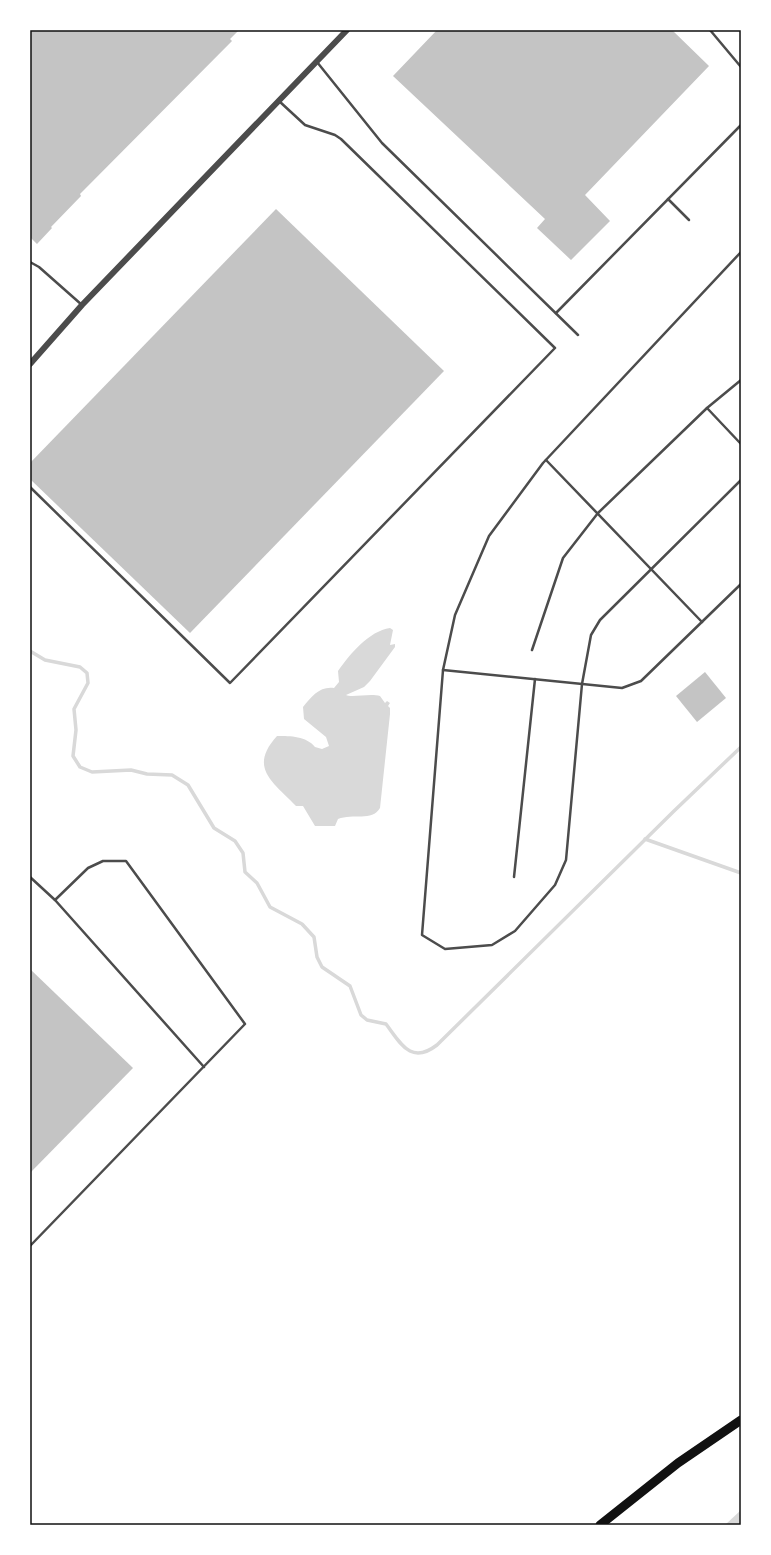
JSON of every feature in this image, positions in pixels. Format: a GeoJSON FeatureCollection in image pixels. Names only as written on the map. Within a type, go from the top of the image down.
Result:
{"type":"FeatureCollection","features":[{"type":"Feature","properties":{"kind":"highway"},"geometry":{"type":"LineString","coordinates":[[600,1525],[678,1462],[741,1420]]}},
{"type":"Feature","properties":{"kind":"street"},"geometry":{"type":"LineString","coordinates":[[30,364],[82,304],[348,30]]}},
{"type":"Feature","properties":{"kind":"lane"},"geometry":{"type":"LineString","coordinates":[[710,30],[741,67]]}},
{"type":"Feature","properties":{"kind":"lane"},"geometry":{"type":"LineString","coordinates":[[317,62],[382,143],[578,335]]}},
{"type":"Feature","properties":{"kind":"lane"},"geometry":{"type":"LineString","coordinates":[[30,487],[230,683],[555,348],[341,139],[305,125],[279,101]]}},
{"type":"Feature","properties":{"kind":"lane"},"geometry":{"type":"LineString","coordinates":[[556,313],[741,125]]}},
{"type":"Feature","properties":{"kind":"lane"},"geometry":{"type":"LineString","coordinates":[[668,199],[689,220]]}},
{"type":"Feature","properties":{"kind":"lane"},"geometry":{"type":"LineString","coordinates":[[741,252],[546,460],[490,536],[455,616],[442,670],[422,935],[445,949],[492,945],[515,931],[555,885],[566,860],[582,684],[591,636],[600,620],[741,480]]}},
{"type":"Feature","properties":{"kind":"lane"},"geometry":{"type":"LineString","coordinates":[[30,262],[39,267],[82,304]]}},
{"type":"Feature","properties":{"kind":"lane"},"geometry":{"type":"LineString","coordinates":[[532,650],[563,558],[598,513],[707,408],[741,380]]}},
{"type":"Feature","properties":{"kind":"lane"},"geometry":{"type":"LineString","coordinates":[[707,408],[741,444]]}},
{"type":"Feature","properties":{"kind":"lane"},"geometry":{"type":"LineString","coordinates":[[546,460],[702,622]]}},
{"type":"Feature","properties":{"kind":"lane"},"geometry":{"type":"LineString","coordinates":[[442,670],[622,688],[641,681],[741,584]]}},
{"type":"Feature","properties":{"kind":"lane"},"geometry":{"type":"LineString","coordinates":[[514,876],[535,679]]}},
{"type":"Feature","properties":{"kind":"lane"},"geometry":{"type":"LineString","coordinates":[[30,1246],[245,1024],[126,861],[103,861],[88,868],[55,900]]}},
{"type":"Feature","properties":{"kind":"lane"},"geometry":{"type":"LineString","coordinates":[[30,877],[55,900],[204,1067]]}},
{"type":"Feature","properties":{"kind":"shaded area"},"geometry":{"type":"Polygon","coordinates":[[[390,628],[393,630],[390,645],[395,644],[395,647],[364,687],[346,695],[376,695],[380,696],[385,703],[387,701],[390,703],[388,706],[390,708],[390,714],[380,808],[372,815],[344,817],[338,819],[335,826],[315,826],[303,806],[296,806],[272,782],[264,766],[264,757],[277,736],[303,739],[315,747],[322,749],[329,746],[326,737],[304,719],[303,707],[320,690],[334,688],[339,682],[338,671],[367,638],[382,630],[390,628]]]}},
{"type":"Feature","properties":{"kind":"shaded area"},"geometry":{"type":"Polygon","coordinates":[[[741,1510],[741,1525],[725,1525],[741,1510]]]}},
{"type":"Feature","properties":{"kind":"building"},"geometry":{"type":"Polygon","coordinates":[[[30,30],[239,30],[230,39],[232,41],[80,194],[81,196],[37,244],[30,237],[30,30]]]}},
{"type":"Feature","properties":{"kind":"building"},"geometry":{"type":"Polygon","coordinates":[[[437,30],[672,30],[709,66],[585,195],[610,221],[571,260],[537,228],[545,219],[393,76],[437,30]]]}},
{"type":"Feature","properties":{"kind":"building"},"geometry":{"type":"Polygon","coordinates":[[[276,209],[444,371],[190,633],[30,479],[30,463],[276,209]]]}},
{"type":"Feature","properties":{"kind":"building"},"geometry":{"type":"Polygon","coordinates":[[[705,672],[726,698],[697,722],[676,696],[705,672]]]}},
{"type":"Feature","properties":{"kind":"building"},"geometry":{"type":"Polygon","coordinates":[[[30,969],[133,1068],[30,1173],[30,969]]]}},
{"type":"Feature","properties":{"kind":"waterway"},"geometry":{"type":"LineString","coordinates":[[30,651],[45,660],[80,667],[87,673],[88,683],[74,709],[76,730],[73,756],[80,767],[92,772],[131,770],[147,774],[172,775],[188,785],[214,828],[235,841],[243,853],[245,872],[257,883],[270,907],[302,924],[314,937],[317,957],[322,967],[350,986],[361,1015],[367,1020],[386,1024],[407,1050],[420,1053],[428,1051],[437,1045],[741,747]]}},
{"type":"Feature","properties":{"kind":"waterway"},"geometry":{"type":"LineString","coordinates":[[645,839],[741,873]]}}]}
